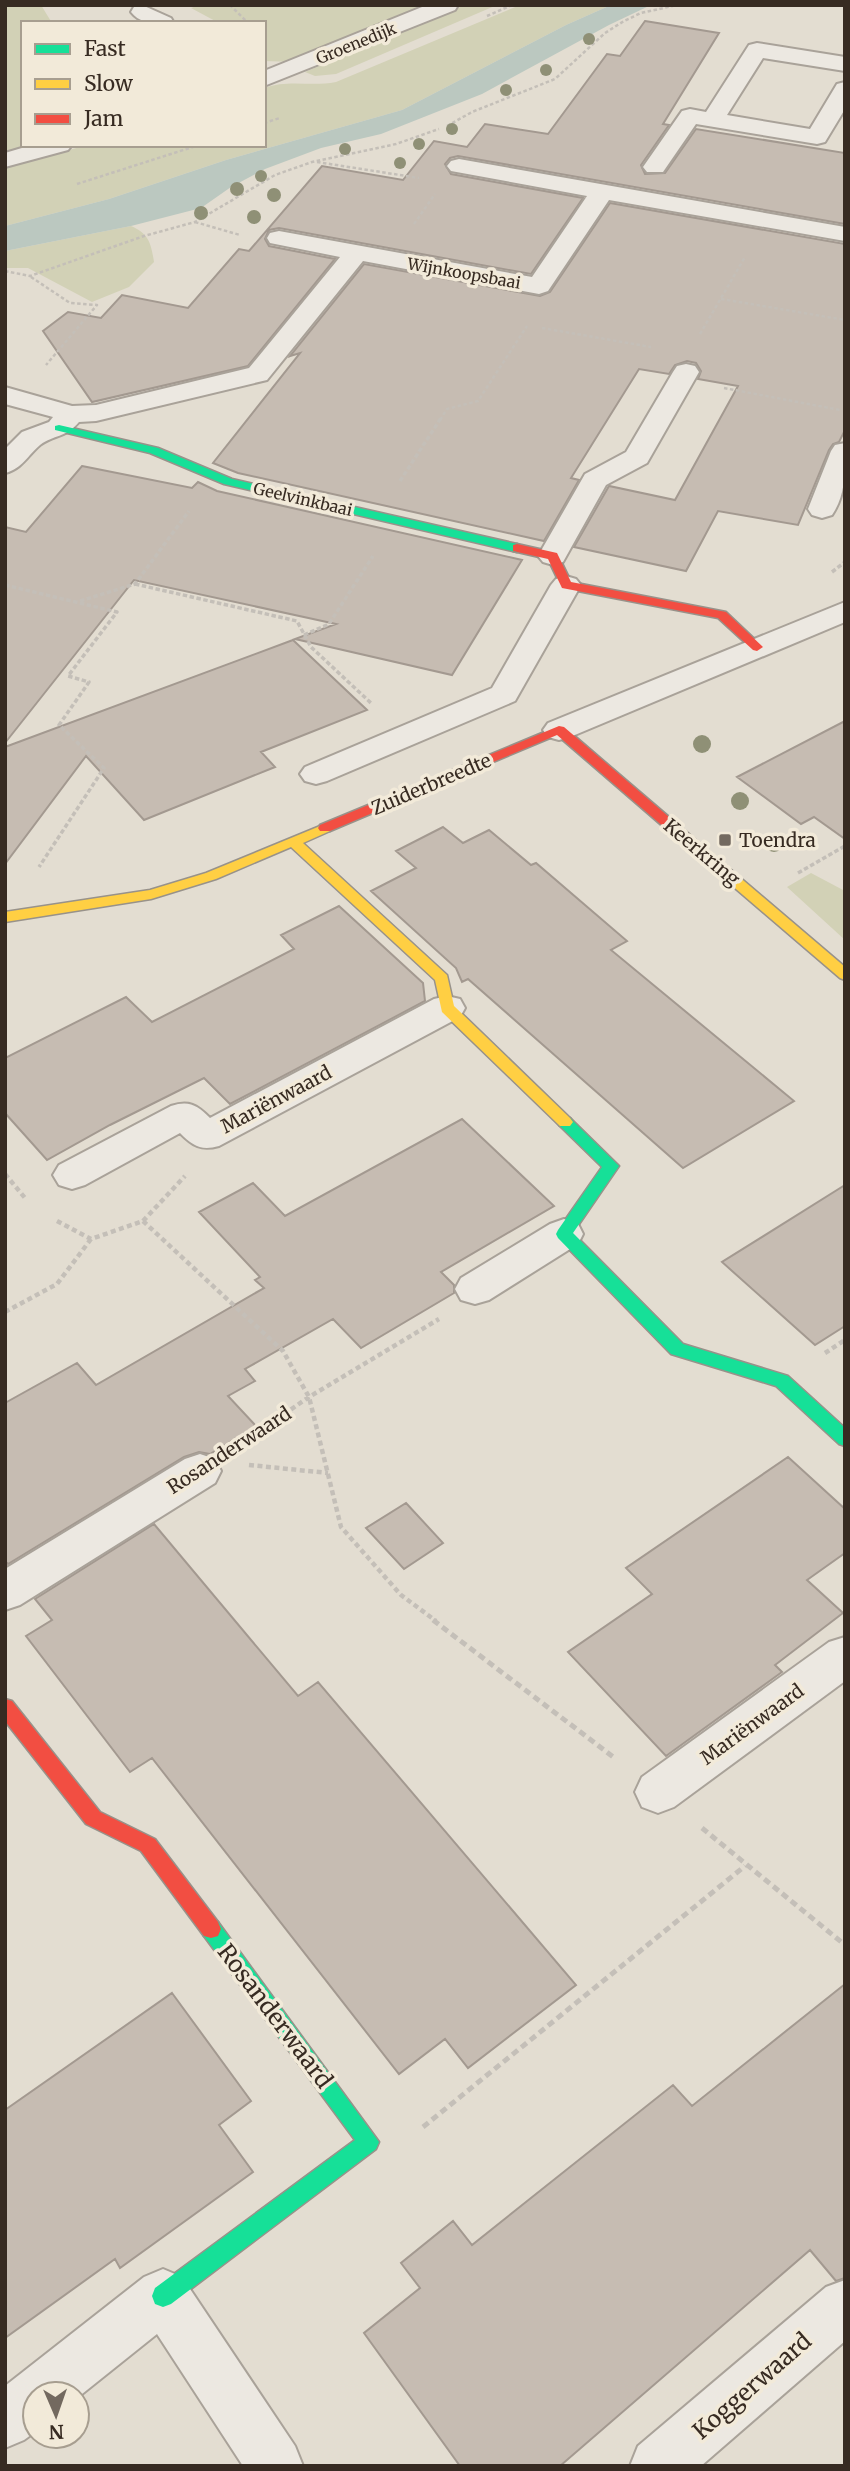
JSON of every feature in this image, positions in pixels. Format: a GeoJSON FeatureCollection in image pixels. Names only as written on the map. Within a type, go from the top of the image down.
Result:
{"type":"FeatureCollection","features":[{"type":"Feature","properties":{"kind":"street","name":"Groenedijk"},"geometry":{"type":"LineString","coordinates":[[266,78],[447,5]]}},
{"type":"Feature","properties":{"kind":"street"},"geometry":{"type":"LineString","coordinates":[[142,12],[159,21]]}},
{"type":"Feature","properties":{"kind":"street"},"geometry":{"type":"LineString","coordinates":[[712,120],[757,50],[845,64]]}},
{"type":"Feature","properties":{"kind":"street"},"geometry":{"type":"LineString","coordinates":[[655,167],[690,116],[817,137],[837,117],[845,89]]}},
{"type":"Feature","properties":{"kind":"street"},"geometry":{"type":"LineString","coordinates":[[5,160],[54,147]]}},
{"type":"Feature","properties":{"kind":"street"},"geometry":{"type":"LineString","coordinates":[[459,166],[845,233]]}},
{"type":"Feature","properties":{"kind":"street","name":"Wijnkoopsbaai"},"geometry":{"type":"LineString","coordinates":[[279,239],[538,286],[601,192]]}},
{"type":"Feature","properties":{"kind":"street","name":"Geelvinkbaai"},"geometry":{"type":"LineString","coordinates":[[65,421],[258,374],[356,253]]}},
{"type":"Feature","properties":{"kind":"street"},"geometry":{"type":"LineString","coordinates":[[566,585],[553,556],[595,480],[637,457],[684,376]]}},
{"type":"Feature","properties":{"kind":"street","name":"Geelvinkbaai"},"geometry":{"type":"LineString","coordinates":[[12,396],[65,421],[154,450],[215,477],[381,518],[553,556]]}},
{"type":"Feature","properties":{"kind":"street"},"geometry":{"type":"LineString","coordinates":[[5,465],[32,438],[65,421]]}},
{"type":"Feature","properties":{"kind":"street"},"geometry":{"type":"LineString","coordinates":[[822,509],[845,451]]}},
{"type":"Feature","properties":{"kind":"street"},"geometry":{"type":"LineString","coordinates":[[566,585],[722,615],[757,648]]}},
{"type":"Feature","properties":{"kind":"street"},"geometry":{"type":"LineString","coordinates":[[316,774],[504,694],[566,585]]}},
{"type":"Feature","properties":{"kind":"street","name":"Zuiderbreedte"},"geometry":{"type":"LineString","coordinates":[[5,917],[151,894],[211,876],[845,611]]}},
{"type":"Feature","properties":{"kind":"street","name":"Keerkring"},"geometry":{"type":"LineString","coordinates":[[558,730],[845,975]]}},
{"type":"Feature","properties":{"kind":"street"},"geometry":{"type":"LineString","coordinates":[[295,843],[442,978],[447,1008],[611,1166],[564,1234],[475,1289]]}},
{"type":"Feature","properties":{"kind":"street","name":"Mariënwaard"},"geometry":{"type":"LineString","coordinates":[[72,1175],[184,1115],[206,1136],[447,1008]]}},
{"type":"Feature","properties":{"kind":"street"},"geometry":{"type":"LineString","coordinates":[[564,1234],[677,1349],[782,1381],[845,1439]]}},
{"type":"Feature","properties":{"kind":"street","name":"Rosanderwaard"},"geometry":{"type":"LineString","coordinates":[[5,1592],[206,1466]]}},
{"type":"Feature","properties":{"kind":"street","name":"Mariënwaard"},"geometry":{"type":"LineString","coordinates":[[659,1791],[845,1656]]}},
{"type":"Feature","properties":{"kind":"street","name":"Rosanderwaard"},"geometry":{"type":"LineString","coordinates":[[5,1707],[93,1818],[148,1845],[369,2142]]}},
{"type":"Feature","properties":{"kind":"street"},"geometry":{"type":"LineString","coordinates":[[57,2380],[163,2296],[369,2142]]}},
{"type":"Feature","properties":{"kind":"street"},"geometry":{"type":"LineString","coordinates":[[163,2296],[275,2466]]}},
{"type":"Feature","properties":{"kind":"street","name":"Koggerwaard"},"geometry":{"type":"LineString","coordinates":[[658,2466],[845,2305]]}},
{"type":"Feature","properties":{"kind":"street"},"geometry":{"type":"LineString","coordinates":[[5,2421],[21,2408]]}},
{"type":"Feature","properties":{"kind":"path"},"geometry":{"type":"LineString","coordinates":[[230,5],[246,21]]}},
{"type":"Feature","properties":{"kind":"path"},"geometry":{"type":"LineString","coordinates":[[30,276],[144,236],[195,222],[275,175],[312,162],[396,144],[440,129],[472,112],[555,79],[614,27],[641,13],[677,5]]}},
{"type":"Feature","properties":{"kind":"path"},"geometry":{"type":"LineString","coordinates":[[65,187],[193,147]]}},
{"type":"Feature","properties":{"kind":"path"},"geometry":{"type":"LineString","coordinates":[[312,162],[444,182],[459,166]]}},
{"type":"Feature","properties":{"kind":"path"},"geometry":{"type":"LineString","coordinates":[[695,343],[766,220]]}},
{"type":"Feature","properties":{"kind":"path"},"geometry":{"type":"LineString","coordinates":[[5,271],[30,276],[70,303],[97,305],[12,396]]}},
{"type":"Feature","properties":{"kind":"path"},"geometry":{"type":"LineString","coordinates":[[721,299],[845,320]]}},
{"type":"Feature","properties":{"kind":"path"},"geometry":{"type":"LineString","coordinates":[[304,635],[329,624],[383,540],[381,518],[387,500],[447,409],[478,401],[527,325]]}},
{"type":"Feature","properties":{"kind":"path"},"geometry":{"type":"LineString","coordinates":[[541,328],[661,349]]}},
{"type":"Feature","properties":{"kind":"path"},"geometry":{"type":"LineString","coordinates":[[684,376],[845,411]]}},
{"type":"Feature","properties":{"kind":"path"},"geometry":{"type":"LineString","coordinates":[[135,584],[215,477]]}},
{"type":"Feature","properties":{"kind":"path"},"geometry":{"type":"LineString","coordinates":[[77,602],[135,584],[297,621],[311,647],[406,735]]}},
{"type":"Feature","properties":{"kind":"path"},"geometry":{"type":"LineString","coordinates":[[5,585],[117,612],[68,676],[89,682],[59,726],[104,768],[5,917]]}},
{"type":"Feature","properties":{"kind":"path"},"geometry":{"type":"LineString","coordinates":[[5,1312],[57,1284],[91,1239],[143,1222],[197,1164],[206,1136]]}},
{"type":"Feature","properties":{"kind":"path"},"geometry":{"type":"LineString","coordinates":[[5,1174],[28,1200]]}},
{"type":"Feature","properties":{"kind":"path"},"geometry":{"type":"LineString","coordinates":[[47,1215],[91,1239]]}},
{"type":"Feature","properties":{"kind":"path"},"geometry":{"type":"LineString","coordinates":[[143,1222],[283,1351],[309,1397],[341,1527],[401,1595],[659,1791],[746,1866],[845,1945]]}},
{"type":"Feature","properties":{"kind":"path"},"geometry":{"type":"LineString","coordinates":[[309,1397],[441,1317],[475,1289]]}},
{"type":"Feature","properties":{"kind":"path","name":"Rosanderwaard"},"geometry":{"type":"LineString","coordinates":[[206,1466],[309,1397]]}},
{"type":"Feature","properties":{"kind":"path"},"geometry":{"type":"LineString","coordinates":[[206,1466],[328,1473]]}},
{"type":"Feature","properties":{"kind":"path"},"geometry":{"type":"LineString","coordinates":[[369,2142],[419,2130],[746,1866]]}},
{"type":"Feature","properties":{"kind":"green space"},"geometry":{"type":"Polygon","coordinates":[[[5,5],[41,5],[51,21],[21,21],[21,147],[28,147],[5,153],[5,5]]]}},
{"type":"Feature","properties":{"kind":"green space"},"geometry":{"type":"Polygon","coordinates":[[[199,5],[429,5],[294,62],[266,61],[266,21],[215,21],[191,8],[199,5]]]}},
{"type":"Feature","properties":{"kind":"green space"},"geometry":{"type":"Polygon","coordinates":[[[465,5],[497,5],[336,74],[315,76],[305,72],[465,5]]]}},
{"type":"Feature","properties":{"kind":"green space"},"geometry":{"type":"Polygon","coordinates":[[[520,5],[611,5],[566,25],[402,110],[226,160],[109,199],[5,226],[5,168],[80,147],[266,147],[266,87],[336,82],[520,5]]]}},
{"type":"Feature","properties":{"kind":"green space"},"geometry":{"type":"Polygon","coordinates":[[[131,226],[142,232],[148,240],[154,262],[129,287],[92,302],[28,268],[5,268],[5,251],[131,226]]]}},
{"type":"Feature","properties":{"kind":"green space"},"geometry":{"type":"Polygon","coordinates":[[[811,873],[845,891],[845,940],[787,887],[811,873]]]}},
{"type":"Feature","properties":{"kind":"shaded area"},"geometry":{"type":"Polygon","coordinates":[[[611,5],[651,5],[482,94],[381,134],[321,148],[265,169],[231,187],[201,208],[131,226],[5,251],[5,226],[109,199],[226,160],[402,110],[566,25],[611,5]]]}},
{"type":"Feature","properties":{"kind":"building"},"geometry":{"type":"Polygon","coordinates":[[[645,21],[719,33],[663,124],[669,125],[641,165],[645,174],[665,173],[696,129],[845,153],[845,224],[458,156],[450,158],[445,164],[451,174],[583,198],[531,274],[279,228],[269,230],[265,239],[269,246],[335,259],[248,366],[92,402],[43,331],[68,312],[101,318],[122,295],[188,308],[239,249],[249,251],[322,166],[403,180],[434,141],[467,147],[485,124],[548,134],[607,54],[620,56],[645,21]]]}},
{"type":"Feature","properties":{"kind":"building"},"geometry":{"type":"Polygon","coordinates":[[[610,203],[845,244],[845,430],[839,442],[833,444],[829,450],[798,525],[718,511],[686,571],[574,547],[609,486],[675,500],[738,386],[698,379],[701,371],[696,363],[687,361],[675,365],[669,374],[639,369],[571,478],[579,480],[544,541],[238,473],[213,463],[300,353],[290,356],[364,264],[540,296],[550,292],[610,203]]]}},
{"type":"Feature","properties":{"kind":"building"},"geometry":{"type":"Polygon","coordinates":[[[82,466],[192,488],[198,482],[217,491],[522,560],[452,675],[295,639],[336,624],[134,580],[5,743],[5,527],[26,532],[82,466]]]}},
{"type":"Feature","properties":{"kind":"building"},"geometry":{"type":"Polygon","coordinates":[[[293,640],[367,710],[261,752],[275,767],[144,820],[86,756],[5,864],[5,747],[293,640]]]}},
{"type":"Feature","properties":{"kind":"building"},"geometry":{"type":"Polygon","coordinates":[[[845,721],[845,839],[814,817],[801,824],[737,777],[845,721]]]}},
{"type":"Feature","properties":{"kind":"building"},"geometry":{"type":"Polygon","coordinates":[[[443,827],[463,843],[489,830],[531,865],[536,863],[627,941],[611,950],[794,1101],[683,1168],[468,979],[462,982],[456,968],[371,891],[416,868],[396,851],[443,827]]]}},
{"type":"Feature","properties":{"kind":"building"},"geometry":{"type":"Polygon","coordinates":[[[339,906],[423,983],[425,1001],[230,1104],[204,1078],[47,1160],[5,1113],[5,1058],[126,997],[152,1022],[294,949],[281,935],[339,906]]]}},
{"type":"Feature","properties":{"kind":"building"},"geometry":{"type":"Polygon","coordinates":[[[462,1119],[554,1206],[441,1272],[454,1285],[454,1293],[361,1348],[333,1319],[245,1369],[255,1381],[228,1396],[256,1426],[210,1454],[199,1452],[184,1457],[8,1564],[5,1561],[5,1403],[77,1363],[96,1385],[264,1288],[255,1280],[260,1277],[199,1212],[253,1183],[285,1216],[462,1119]]]}},
{"type":"Feature","properties":{"kind":"building"},"geometry":{"type":"Polygon","coordinates":[[[845,1185],[845,1326],[815,1345],[722,1262],[845,1185]]]}},
{"type":"Feature","properties":{"kind":"building"},"geometry":{"type":"Polygon","coordinates":[[[788,1457],[845,1509],[845,1553],[807,1580],[843,1613],[775,1665],[782,1672],[666,1756],[568,1652],[652,1594],[626,1568],[788,1457]]]}},
{"type":"Feature","properties":{"kind":"building"},"geometry":{"type":"Polygon","coordinates":[[[406,1503],[443,1543],[404,1569],[366,1528],[406,1503]]]}},
{"type":"Feature","properties":{"kind":"building"},"geometry":{"type":"Polygon","coordinates":[[[154,1524],[298,1696],[318,1682],[576,1985],[468,2068],[445,2039],[399,2074],[152,1758],[130,1772],[26,1636],[52,1620],[35,1599],[154,1524]]]}},
{"type":"Feature","properties":{"kind":"building"},"geometry":{"type":"Polygon","coordinates":[[[845,1984],[845,2278],[836,2281],[810,2250],[560,2466],[460,2466],[364,2333],[420,2288],[401,2263],[453,2221],[472,2245],[673,2085],[692,2106],[845,1984]]]}},
{"type":"Feature","properties":{"kind":"building"},"geometry":{"type":"Polygon","coordinates":[[[172,1993],[251,2101],[219,2125],[253,2172],[120,2268],[115,2259],[5,2338],[5,2110],[172,1993]]]}},
{"type":"Feature","properties":{"kind":"traffic: fast"},"geometry":{"type":"LineString","coordinates":[[59,428],[154,450],[228,482],[517,548]]}},
{"type":"Feature","properties":{"kind":"traffic: fast"},"geometry":{"type":"LineString","coordinates":[[565,1122],[611,1166],[564,1234],[677,1349],[782,1381],[845,1439]]}},
{"type":"Feature","properties":{"kind":"traffic: fast"},"geometry":{"type":"LineString","coordinates":[[163,2296],[369,2142],[211,1929]]}},
{"type":"Feature","properties":{"kind":"traffic: slow"},"geometry":{"type":"LineString","coordinates":[[5,917],[151,894],[211,876],[325,828]]}},
{"type":"Feature","properties":{"kind":"traffic: slow"},"geometry":{"type":"LineString","coordinates":[[685,838],[845,975]]}},
{"type":"Feature","properties":{"kind":"traffic: slow"},"geometry":{"type":"LineString","coordinates":[[295,843],[442,978],[447,1008],[565,1122]]}},
{"type":"Feature","properties":{"kind":"traffic: jam"},"geometry":{"type":"LineString","coordinates":[[517,548],[553,556],[566,585],[722,615],[757,647]]}},
{"type":"Feature","properties":{"kind":"traffic: jam"},"geometry":{"type":"LineString","coordinates":[[325,828],[559,730],[685,838]]}},
{"type":"Feature","properties":{"kind":"traffic: jam"},"geometry":{"type":"LineString","coordinates":[[5,1707],[93,1818],[148,1845],[211,1929]]}},
{"type":"Feature","properties":{"kind":"place","name":"Toendra"},"geometry":{"type":"Point","coordinates":[725,840]}}]}
